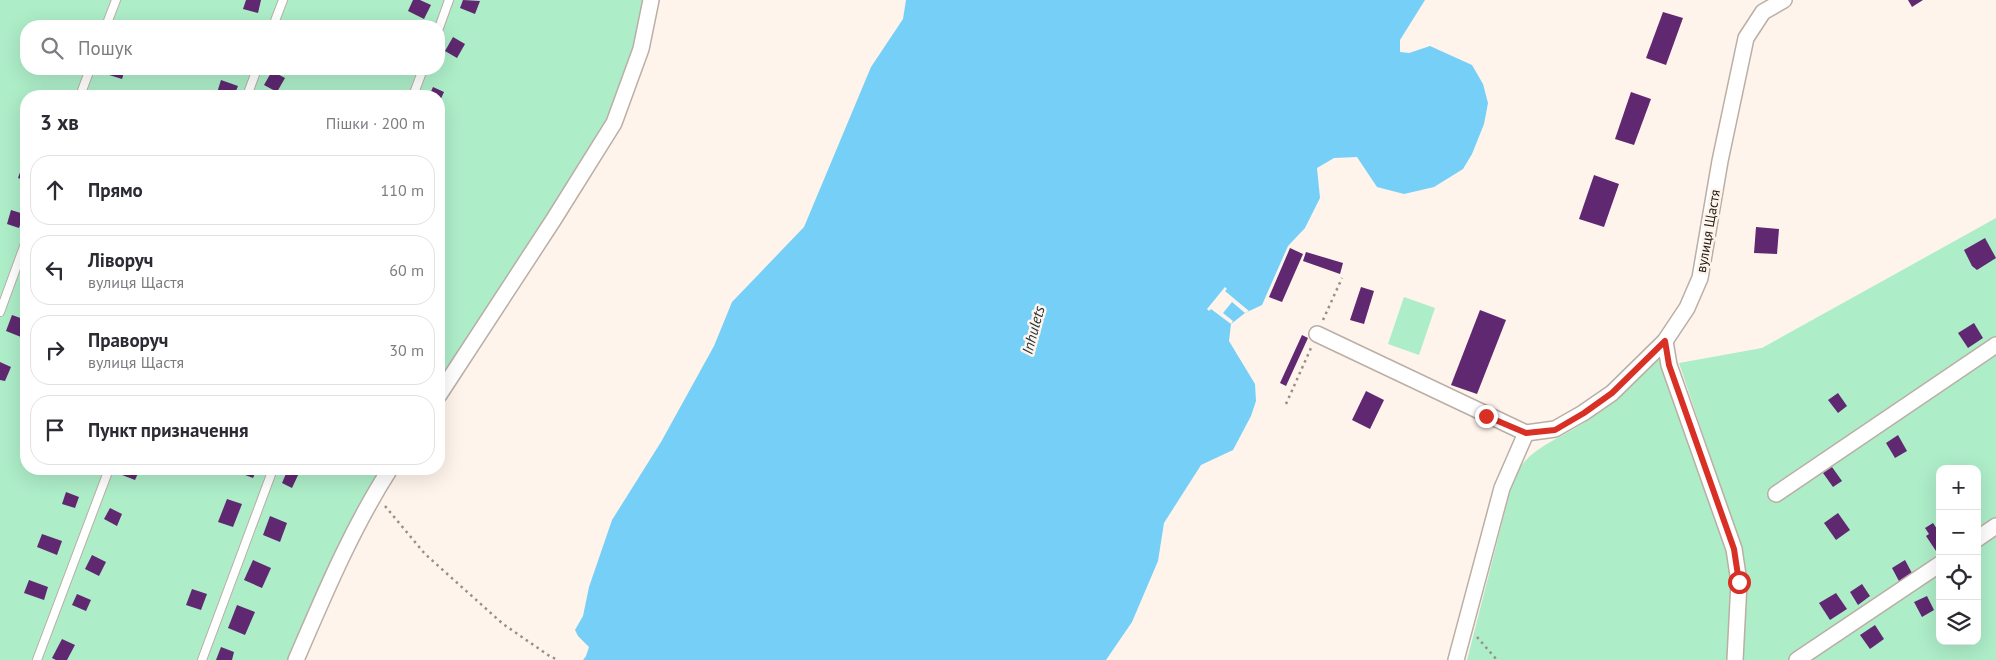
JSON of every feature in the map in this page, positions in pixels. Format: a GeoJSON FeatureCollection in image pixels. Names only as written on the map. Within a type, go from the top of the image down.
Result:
{"type":"FeatureCollection","features":[{"type":"Feature","properties":{"kind":"street"},"geometry":{"type":"LineString","coordinates":[[445,386],[614,123],[641,49],[651,0]]}},
{"type":"Feature","properties":{"kind":"street","name":"вулиця Щастя"},"geometry":{"type":"LineString","coordinates":[[1526,433],[1555,430],[1584,413],[1612,393],[1665,341],[1686,308],[1700,278],[1720,161],[1746,38],[1763,12],[1784,0]]}},
{"type":"Feature","properties":{"kind":"street"},"geometry":{"type":"LineString","coordinates":[[1317,334],[1526,433],[1502,488],[1456,660]]}},
{"type":"Feature","properties":{"kind":"street"},"geometry":{"type":"LineString","coordinates":[[1665,341],[1669,365],[1734,549],[1739,582],[1735,660]]}},
{"type":"Feature","properties":{"kind":"street"},"geometry":{"type":"LineString","coordinates":[[1776,494],[1996,345]]}},
{"type":"Feature","properties":{"kind":"street"},"geometry":{"type":"LineString","coordinates":[[296,660],[328,586],[374,494],[386,475]]}},
{"type":"Feature","properties":{"kind":"street"},"geometry":{"type":"LineString","coordinates":[[1981,536],[1996,526]]}},
{"type":"Feature","properties":{"kind":"street"},"geometry":{"type":"LineString","coordinates":[[1797,660],[1936,567]]}},
{"type":"Feature","properties":{"kind":"lane"},"geometry":{"type":"LineString","coordinates":[[108,20],[116,0]]}},
{"type":"Feature","properties":{"kind":"lane"},"geometry":{"type":"LineString","coordinates":[[275,20],[283,0]]}},
{"type":"Feature","properties":{"kind":"lane"},"geometry":{"type":"LineString","coordinates":[[442,20],[449,0]]}},
{"type":"Feature","properties":{"kind":"lane"},"geometry":{"type":"LineString","coordinates":[[82,90],[88,75]]}},
{"type":"Feature","properties":{"kind":"lane"},"geometry":{"type":"LineString","coordinates":[[249,90],[255,75]]}},
{"type":"Feature","properties":{"kind":"lane"},"geometry":{"type":"LineString","coordinates":[[415,90],[421,75]]}},
{"type":"Feature","properties":{"kind":"lane"},"geometry":{"type":"LineString","coordinates":[[0,312],[20,257]]}},
{"type":"Feature","properties":{"kind":"lane"},"geometry":{"type":"LineString","coordinates":[[38,660],[106,475]]}},
{"type":"Feature","properties":{"kind":"lane"},"geometry":{"type":"LineString","coordinates":[[202,660],[272,475]]}},
{"type":"Feature","properties":{"kind":"path"},"geometry":{"type":"LineString","coordinates":[[374,494],[425,554],[503,624],[551,657],[559,660]]}},
{"type":"Feature","properties":{"kind":"path"},"geometry":{"type":"LineString","coordinates":[[1466,625],[1497,660]]}},
{"type":"Feature","properties":{"kind":"green space"},"geometry":{"type":"Polygon","coordinates":[[[0,0],[651,0],[614,123],[445,386],[445,90],[20,90],[20,475],[387,475],[296,660],[0,660],[0,0]]]}},
{"type":"Feature","properties":{"kind":"green space"},"geometry":{"type":"Polygon","coordinates":[[[1996,218],[1996,660],[1741,660],[1746,581],[1740,545],[1679,363],[1762,348],[1996,218]]]}},
{"type":"Feature","properties":{"kind":"green space"},"geometry":{"type":"Polygon","coordinates":[[[1404,297],[1435,308],[1419,355],[1388,344],[1404,297]]]}},
{"type":"Feature","properties":{"kind":"green space"},"geometry":{"type":"Polygon","coordinates":[[[1658,355],[1727,550],[1731,584],[1727,660],[1467,660],[1511,488],[1518,469],[1534,453],[1598,413],[1625,389],[1658,355]]]}},
{"type":"Feature","properties":{"kind":"water","name":"Inhulets"},"geometry":{"type":"Polygon","coordinates":[[[906,0],[1425,0],[1400,40],[1400,52],[1409,53],[1430,46],[1472,65],[1483,84],[1488,103],[1484,124],[1472,154],[1463,169],[1434,187],[1404,194],[1377,187],[1357,157],[1334,158],[1317,168],[1320,198],[1305,228],[1288,246],[1262,305],[1245,313],[1231,324],[1229,341],[1255,384],[1256,401],[1251,416],[1233,450],[1201,465],[1164,523],[1158,561],[1132,622],[1106,660],[583,660],[589,647],[575,630],[583,616],[589,587],[612,520],[661,442],[714,346],[732,302],[804,227],[871,67],[903,19],[906,0]]]}},
{"type":"Feature","properties":{"kind":"pier"},"geometry":{"type":"Polygon","coordinates":[[[1225,287],[1227,289],[1225,291],[1249,311],[1245,313],[1232,302],[1223,313],[1233,321],[1231,324],[1211,309],[1209,311],[1207,309],[1225,287]]]}},
{"type":"Feature","properties":{"kind":"building"},"geometry":{"type":"Polygon","coordinates":[[[246,0],[261,0],[258,13],[243,9],[246,0]]]}},
{"type":"Feature","properties":{"kind":"building"},"geometry":{"type":"Polygon","coordinates":[[[413,0],[420,0],[431,5],[424,19],[408,11],[413,0]]]}},
{"type":"Feature","properties":{"kind":"building"},"geometry":{"type":"Polygon","coordinates":[[[463,0],[480,1],[475,14],[460,8],[463,0]]]}},
{"type":"Feature","properties":{"kind":"building"},"geometry":{"type":"Polygon","coordinates":[[[1908,0],[1923,0],[1912,7],[1908,0]]]}},
{"type":"Feature","properties":{"kind":"building"},"geometry":{"type":"Polygon","coordinates":[[[1663,12],[1683,18],[1666,65],[1646,58],[1663,12]]]}},
{"type":"Feature","properties":{"kind":"building"},"geometry":{"type":"Polygon","coordinates":[[[453,37],[465,44],[457,58],[445,51],[453,37]]]}},
{"type":"Feature","properties":{"kind":"building"},"geometry":{"type":"Polygon","coordinates":[[[109,75],[123,75],[122,79],[109,75]]]}},
{"type":"Feature","properties":{"kind":"building"},"geometry":{"type":"Polygon","coordinates":[[[270,75],[279,75],[285,78],[278,90],[273,90],[264,85],[270,75]]]}},
{"type":"Feature","properties":{"kind":"building"},"geometry":{"type":"Polygon","coordinates":[[[221,80],[238,86],[236,90],[218,90],[221,80]]]}},
{"type":"Feature","properties":{"kind":"building"},"geometry":{"type":"Polygon","coordinates":[[[1631,92],[1651,99],[1634,145],[1615,139],[1631,92]]]}},
{"type":"Feature","properties":{"kind":"building"},"geometry":{"type":"Polygon","coordinates":[[[1594,175],[1619,184],[1604,227],[1579,219],[1594,175]]]}},
{"type":"Feature","properties":{"kind":"building"},"geometry":{"type":"Polygon","coordinates":[[[11,210],[20,213],[19,228],[7,224],[11,210]]]}},
{"type":"Feature","properties":{"kind":"building"},"geometry":{"type":"Polygon","coordinates":[[[1756,227],[1779,229],[1777,254],[1754,253],[1756,227]]]}},
{"type":"Feature","properties":{"kind":"building"},"geometry":{"type":"Polygon","coordinates":[[[1985,238],[1996,258],[1977,270],[1972,266],[1964,250],[1985,238]]]}},
{"type":"Feature","properties":{"kind":"building"},"geometry":{"type":"Polygon","coordinates":[[[1290,248],[1303,254],[1282,302],[1269,297],[1290,248]]]}},
{"type":"Feature","properties":{"kind":"building"},"geometry":{"type":"Polygon","coordinates":[[[1306,252],[1343,263],[1340,274],[1303,261],[1306,252]]]}},
{"type":"Feature","properties":{"kind":"building"},"geometry":{"type":"Polygon","coordinates":[[[1361,287],[1374,291],[1364,324],[1350,320],[1361,287]]]}},
{"type":"Feature","properties":{"kind":"building"},"geometry":{"type":"Polygon","coordinates":[[[1480,310],[1506,320],[1477,394],[1451,385],[1480,310]]]}},
{"type":"Feature","properties":{"kind":"building"},"geometry":{"type":"Polygon","coordinates":[[[12,315],[20,318],[20,337],[6,331],[12,315]]]}},
{"type":"Feature","properties":{"kind":"building"},"geometry":{"type":"Polygon","coordinates":[[[1974,323],[1983,338],[1968,348],[1958,333],[1974,323]]]}},
{"type":"Feature","properties":{"kind":"building"},"geometry":{"type":"Polygon","coordinates":[[[1302,335],[1308,338],[1286,386],[1280,383],[1302,335]]]}},
{"type":"Feature","properties":{"kind":"building"},"geometry":{"type":"Polygon","coordinates":[[[0,362],[11,367],[5,381],[0,380],[0,362]]]}},
{"type":"Feature","properties":{"kind":"building"},"geometry":{"type":"Polygon","coordinates":[[[1366,391],[1384,400],[1370,429],[1352,420],[1366,391]]]}},
{"type":"Feature","properties":{"kind":"building"},"geometry":{"type":"Polygon","coordinates":[[[1838,393],[1847,406],[1838,413],[1828,400],[1838,393]]]}},
{"type":"Feature","properties":{"kind":"building"},"geometry":{"type":"Polygon","coordinates":[[[1898,435],[1907,451],[1895,458],[1886,443],[1898,435]]]}},
{"type":"Feature","properties":{"kind":"building"},"geometry":{"type":"Polygon","coordinates":[[[1832,467],[1842,481],[1833,487],[1823,473],[1832,467]]]}},
{"type":"Feature","properties":{"kind":"building"},"geometry":{"type":"Polygon","coordinates":[[[122,475],[137,475],[135,480],[122,475]]]}},
{"type":"Feature","properties":{"kind":"building"},"geometry":{"type":"Polygon","coordinates":[[[285,475],[298,475],[292,488],[282,483],[285,475]]]}},
{"type":"Feature","properties":{"kind":"building"},"geometry":{"type":"Polygon","coordinates":[[[66,492],[79,497],[75,508],[62,504],[66,492]]]}},
{"type":"Feature","properties":{"kind":"building"},"geometry":{"type":"Polygon","coordinates":[[[227,499],[242,504],[233,527],[218,522],[227,499]]]}},
{"type":"Feature","properties":{"kind":"building"},"geometry":{"type":"Polygon","coordinates":[[[110,508],[122,514],[117,526],[104,519],[110,508]]]}},
{"type":"Feature","properties":{"kind":"building"},"geometry":{"type":"Polygon","coordinates":[[[1838,513],[1850,530],[1836,540],[1824,523],[1838,513]]]}},
{"type":"Feature","properties":{"kind":"building"},"geometry":{"type":"Polygon","coordinates":[[[270,516],[287,523],[280,542],[263,535],[270,516]]]}},
{"type":"Feature","properties":{"kind":"building"},"geometry":{"type":"Polygon","coordinates":[[[1933,523],[1936,528],[1936,551],[1926,536],[1929,534],[1925,528],[1933,523]]]}},
{"type":"Feature","properties":{"kind":"building"},"geometry":{"type":"Polygon","coordinates":[[[42,534],[62,541],[57,555],[37,547],[42,534]]]}},
{"type":"Feature","properties":{"kind":"building"},"geometry":{"type":"Polygon","coordinates":[[[92,555],[106,562],[99,576],[85,569],[92,555]]]}},
{"type":"Feature","properties":{"kind":"building"},"geometry":{"type":"Polygon","coordinates":[[[253,560],[271,568],[262,588],[244,580],[253,560]]]}},
{"type":"Feature","properties":{"kind":"building"},"geometry":{"type":"Polygon","coordinates":[[[1905,560],[1913,575],[1900,583],[1892,568],[1905,560]]]}},
{"type":"Feature","properties":{"kind":"building"},"geometry":{"type":"Polygon","coordinates":[[[29,580],[48,587],[44,600],[24,593],[29,580]]]}},
{"type":"Feature","properties":{"kind":"building"},"geometry":{"type":"Polygon","coordinates":[[[1862,584],[1870,596],[1858,605],[1850,592],[1862,584]]]}},
{"type":"Feature","properties":{"kind":"building"},"geometry":{"type":"Polygon","coordinates":[[[192,589],[207,594],[201,610],[186,605],[192,589]]]}},
{"type":"Feature","properties":{"kind":"building"},"geometry":{"type":"Polygon","coordinates":[[[1836,593],[1847,609],[1830,620],[1819,603],[1836,593]]]}},
{"type":"Feature","properties":{"kind":"building"},"geometry":{"type":"Polygon","coordinates":[[[77,594],[91,600],[86,611],[72,605],[77,594]]]}},
{"type":"Feature","properties":{"kind":"building"},"geometry":{"type":"Polygon","coordinates":[[[1927,596],[1934,610],[1922,617],[1914,602],[1927,596]]]}},
{"type":"Feature","properties":{"kind":"building"},"geometry":{"type":"Polygon","coordinates":[[[237,605],[255,612],[245,635],[228,628],[237,605]]]}},
{"type":"Feature","properties":{"kind":"building"},"geometry":{"type":"Polygon","coordinates":[[[1875,625],[1884,639],[1870,649],[1860,635],[1875,625]]]}},
{"type":"Feature","properties":{"kind":"building"},"geometry":{"type":"Polygon","coordinates":[[[62,639],[75,645],[67,660],[56,660],[52,658],[62,639]]]}},
{"type":"Feature","properties":{"kind":"building"},"geometry":{"type":"Polygon","coordinates":[[[221,647],[234,652],[232,660],[216,660],[221,647]]]}},
{"type":"Feature","properties":{"kind":"route"},"geometry":{"type":"LineString","coordinates":[[1486,416],[1526,433],[1555,430],[1584,413],[1612,393],[1665,341],[1669,365],[1734,549],[1739,582]]}}]}
